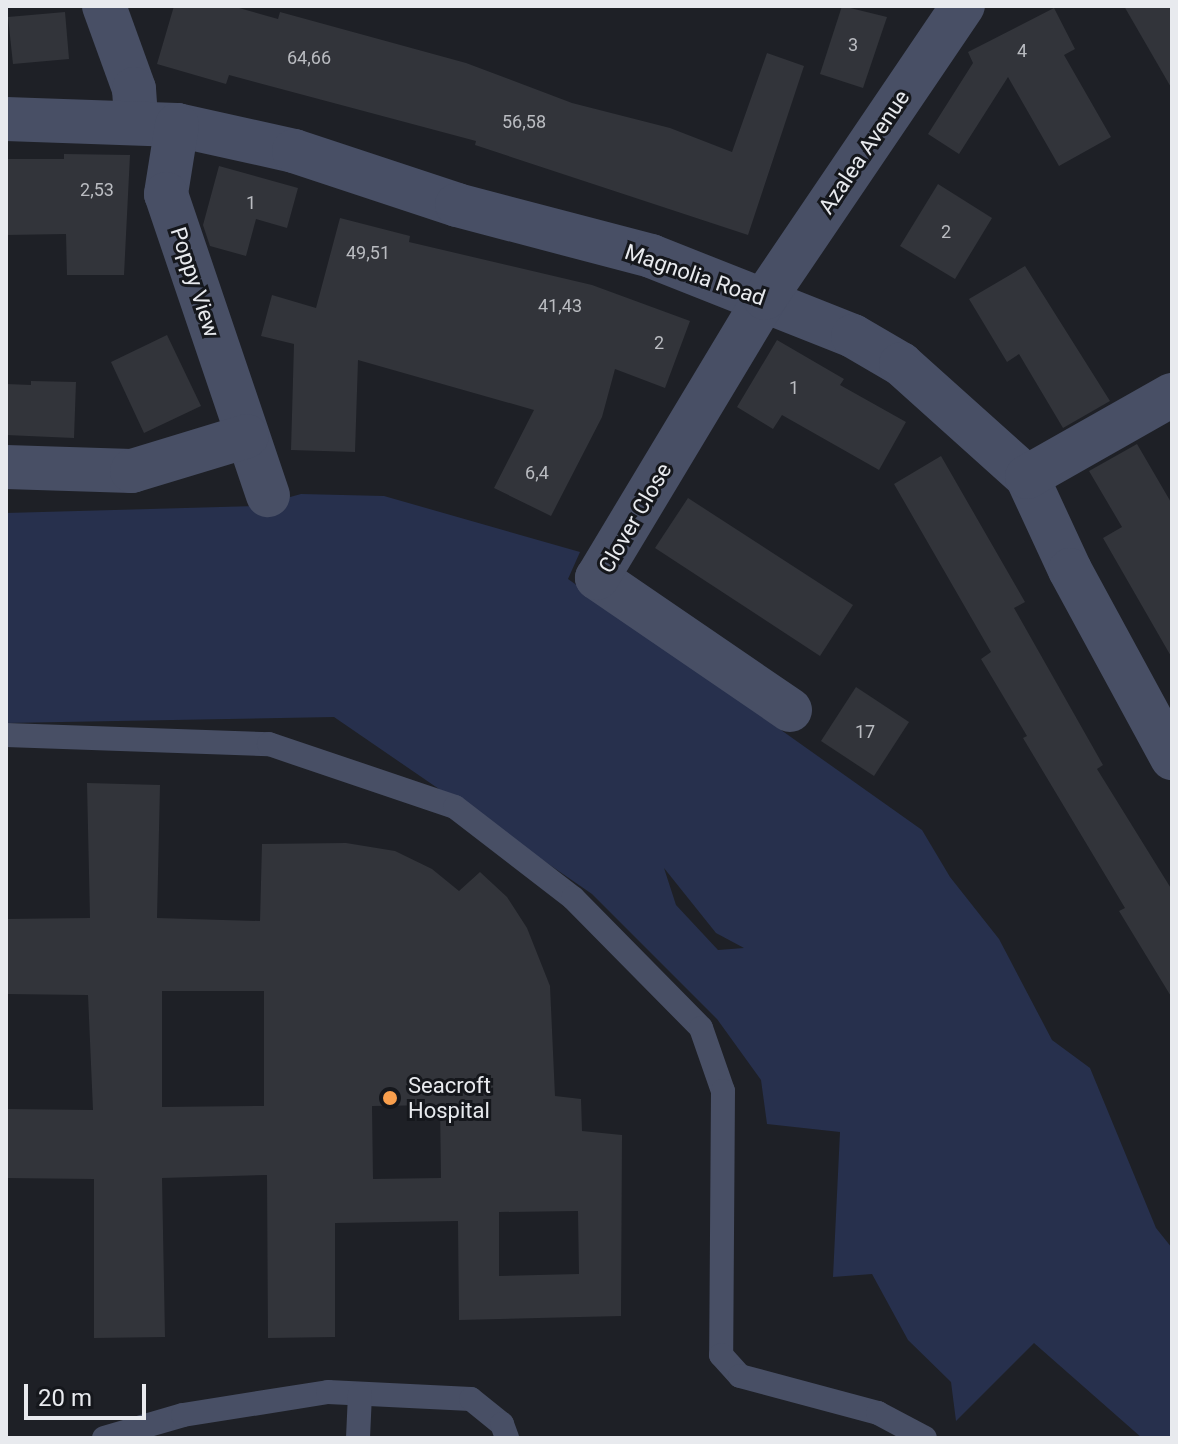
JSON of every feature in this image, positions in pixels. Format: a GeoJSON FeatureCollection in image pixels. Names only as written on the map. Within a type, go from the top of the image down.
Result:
{"type":"FeatureCollection","features":[{"type":"Feature","properties":{"kind":"street","name":"Poppy View"},"geometry":{"type":"LineString","coordinates":[[104,6],[134,89],[157,123],[166,194],[268,495]]}},
{"type":"Feature","properties":{"kind":"street","name":"Azalea Avenue"},"geometry":{"type":"LineString","coordinates":[[765,298],[963,6]]}},
{"type":"Feature","properties":{"kind":"street","name":"Magnolia Road"},"geometry":{"type":"LineString","coordinates":[[6,119],[157,123],[294,151],[457,205],[651,256],[765,298],[853,336],[901,364],[1027,477],[1070,570],[1172,758]]}},
{"type":"Feature","properties":{"kind":"street","name":"Clover Close"},"geometry":{"type":"LineString","coordinates":[[765,298],[597,578],[790,710]]}},
{"type":"Feature","properties":{"kind":"street"},"geometry":{"type":"LineString","coordinates":[[1027,477],[1172,395]]}},
{"type":"Feature","properties":{"kind":"street"},"geometry":{"type":"LineString","coordinates":[[6,467],[132,471],[247,436]]}},
{"type":"Feature","properties":{"kind":"lane"},"geometry":{"type":"LineString","coordinates":[[6,735],[269,744],[455,807],[573,898],[701,1028],[723,1091],[721,1355],[740,1376],[878,1413],[925,1438]]}},
{"type":"Feature","properties":{"kind":"lane"},"geometry":{"type":"LineString","coordinates":[[104,1438],[183,1415],[328,1392],[471,1399],[502,1424],[507,1438]]}},
{"type":"Feature","properties":{"kind":"lane"},"geometry":{"type":"LineString","coordinates":[[358,1438],[360,1394]]}},
{"type":"Feature","properties":{"kind":"shaded area"},"geometry":{"type":"Polygon","coordinates":[[[301,494],[384,496],[580,552],[568,579],[922,830],[950,877],[999,939],[1052,1040],[1090,1068],[1156,1228],[1172,1248],[1172,1438],[1142,1438],[1034,1343],[956,1421],[951,1382],[908,1340],[872,1274],[833,1277],[840,1132],[767,1124],[761,1080],[717,1019],[592,894],[334,717],[6,723],[6,513],[258,506],[301,494]],[[664,868],[676,905],[718,950],[744,948],[716,933],[664,868]]]}},
{"type":"Feature","properties":{"kind":"building"},"geometry":{"type":"Polygon","coordinates":[[[174,6],[232,6],[278,19],[280,12],[466,63],[572,103],[670,128],[732,152],[767,53],[804,66],[748,235],[475,145],[476,141],[229,75],[226,84],[157,64],[174,6]]]}},
{"type":"Feature","properties":{"kind":"building"},"geometry":{"type":"Polygon","coordinates":[[[842,6],[887,17],[863,88],[820,74],[842,6]]]}},
{"type":"Feature","properties":{"kind":"building"},"geometry":{"type":"Polygon","coordinates":[[[1124,6],[1172,6],[1172,89],[1124,6]]]}},
{"type":"Feature","properties":{"kind":"building"},"geometry":{"type":"Polygon","coordinates":[[[1054,8],[1075,49],[1064,55],[1111,137],[1059,166],[1008,77],[959,154],[928,134],[973,63],[968,52],[1054,8]]]}},
{"type":"Feature","properties":{"kind":"building"},"geometry":{"type":"Polygon","coordinates":[[[65,12],[69,59],[13,64],[8,17],[65,12]]]}},
{"type":"Feature","properties":{"kind":"building"},"geometry":{"type":"Polygon","coordinates":[[[64,154],[130,155],[124,275],[67,275],[66,234],[6,235],[6,159],[64,159],[64,154]]]}},
{"type":"Feature","properties":{"kind":"building"},"geometry":{"type":"Polygon","coordinates":[[[219,166],[298,188],[287,228],[256,219],[246,256],[210,246],[203,225],[219,166]]]}},
{"type":"Feature","properties":{"kind":"building"},"geometry":{"type":"Polygon","coordinates":[[[938,184],[992,218],[955,279],[900,246],[938,184]]]}},
{"type":"Feature","properties":{"kind":"building"},"geometry":{"type":"Polygon","coordinates":[[[340,218],[410,236],[409,242],[592,285],[690,321],[665,388],[615,369],[602,417],[551,516],[494,488],[534,410],[358,360],[355,452],[291,450],[294,344],[261,336],[272,295],[316,308],[340,218]]]}},
{"type":"Feature","properties":{"kind":"building"},"geometry":{"type":"Polygon","coordinates":[[[1025,266],[1110,401],[1063,428],[1019,354],[1007,362],[969,299],[1025,266]]]}},
{"type":"Feature","properties":{"kind":"building"},"geometry":{"type":"Polygon","coordinates":[[[167,335],[201,406],[144,433],[111,362],[167,335]]]}},
{"type":"Feature","properties":{"kind":"building"},"geometry":{"type":"Polygon","coordinates":[[[777,340],[844,379],[840,385],[906,422],[879,470],[782,415],[773,429],[737,407],[777,340]]]}},
{"type":"Feature","properties":{"kind":"building"},"geometry":{"type":"Polygon","coordinates":[[[31,381],[76,382],[74,438],[6,435],[6,384],[31,385],[31,381]]]}},
{"type":"Feature","properties":{"kind":"building"},"geometry":{"type":"Polygon","coordinates":[[[1137,444],[1172,504],[1172,658],[1103,538],[1122,527],[1089,471],[1137,444]]]}},
{"type":"Feature","properties":{"kind":"building"},"geometry":{"type":"Polygon","coordinates":[[[941,456],[1025,602],[1014,608],[1103,765],[1097,769],[1172,890],[1172,998],[1119,911],[1125,908],[1023,738],[1027,736],[981,659],[991,652],[894,484],[941,456]]]}},
{"type":"Feature","properties":{"kind":"building"},"geometry":{"type":"Polygon","coordinates":[[[688,498],[853,605],[820,656],[655,548],[688,498]]]}},
{"type":"Feature","properties":{"kind":"building"},"geometry":{"type":"Polygon","coordinates":[[[856,687],[909,722],[874,776],[821,741],[856,687]]]}},
{"type":"Feature","properties":{"kind":"building"},"geometry":{"type":"Polygon","coordinates":[[[87,783],[160,785],[157,918],[260,921],[262,844],[346,843],[395,851],[432,869],[459,891],[480,872],[507,897],[527,928],[550,986],[555,1096],[581,1099],[582,1131],[622,1135],[621,1316],[459,1320],[458,1221],[335,1223],[335,1337],[268,1338],[267,1175],[162,1178],[165,1337],[94,1338],[94,1179],[6,1178],[6,1109],[93,1110],[88,995],[6,994],[6,919],[90,918],[87,783]],[[162,991],[162,1107],[264,1106],[264,991],[162,991]],[[440,1105],[372,1106],[373,1179],[441,1178],[440,1105]],[[578,1211],[499,1212],[499,1276],[579,1274],[578,1211]]]}},
{"type":"Feature","properties":{"kind":"place","name":"Seacroft Hospital"},"geometry":{"type":"Point","coordinates":[390,1098]}}]}
